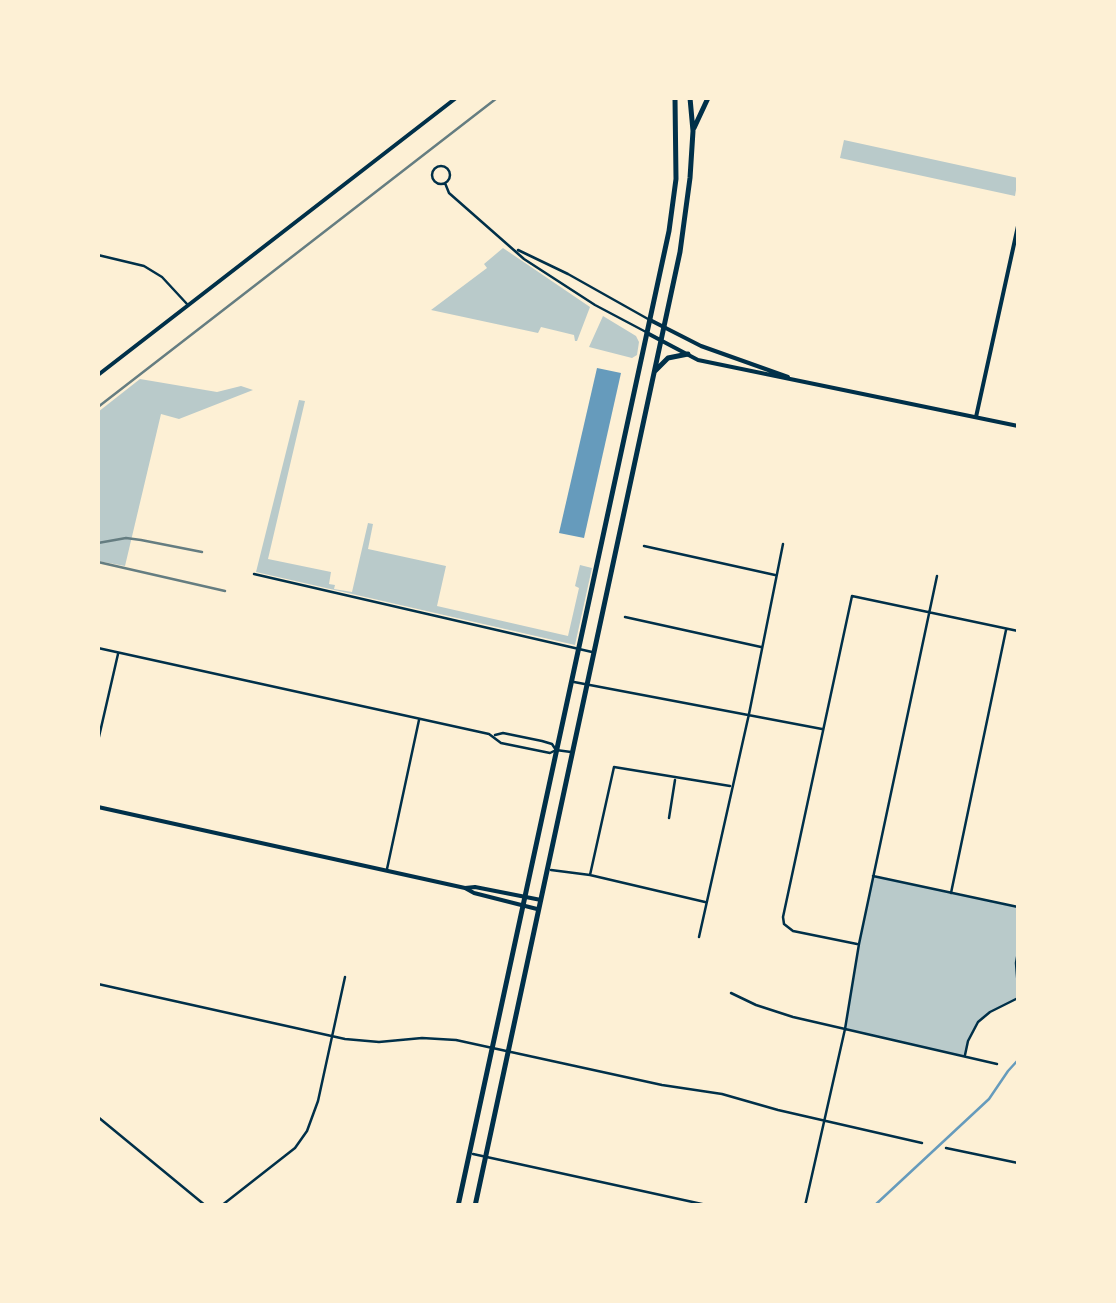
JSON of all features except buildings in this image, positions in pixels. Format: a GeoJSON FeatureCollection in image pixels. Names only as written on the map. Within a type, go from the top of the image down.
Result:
{"type":"FeatureCollection","features":[{"type":"Feature","properties":{"kind":"main road"},"geometry":{"type":"LineString","coordinates":[[458,1206],[669,231],[676,179],[676,98]]}},
{"type":"Feature","properties":{"kind":"main road"},"geometry":{"type":"LineString","coordinates":[[475,1206],[680,252],[690,178],[690,98]]}},
{"type":"Feature","properties":{"kind":"main road"},"geometry":{"type":"LineString","coordinates":[[693,131],[708,98]]}},
{"type":"Feature","properties":{"kind":"main road"},"geometry":{"type":"LineString","coordinates":[[676,179],[690,178]]}},
{"type":"Feature","properties":{"kind":"main road"},"geometry":{"type":"LineString","coordinates":[[654,373],[668,358],[688,354]]}},
{"type":"Feature","properties":{"kind":"main road"},"geometry":{"type":"LineString","coordinates":[[625,436],[639,438]]}},
{"type":"Feature","properties":{"kind":"main road"},"geometry":{"type":"LineString","coordinates":[[598,560],[613,563]]}},
{"type":"Feature","properties":{"kind":"street"},"geometry":{"type":"LineString","coordinates":[[98,375],[456,98]]}},
{"type":"Feature","properties":{"kind":"street"},"geometry":{"type":"LineString","coordinates":[[445,183],[449,193],[524,259],[570,290],[698,360],[1018,426]]}},
{"type":"Feature","properties":{"kind":"street"},"geometry":{"type":"LineString","coordinates":[[976,417],[1018,226]]}},
{"type":"Feature","properties":{"kind":"street"},"geometry":{"type":"LineString","coordinates":[[512,248],[702,346],[797,380]]}},
{"type":"Feature","properties":{"kind":"street"},"geometry":{"type":"LineString","coordinates":[[98,255],[144,266],[162,277],[188,305]]}},
{"type":"Feature","properties":{"kind":"street"},"geometry":{"type":"LineString","coordinates":[[570,290],[576,279]]}},
{"type":"Feature","properties":{"kind":"street"},"geometry":{"type":"LineString","coordinates":[[724,366],[728,354]]}},
{"type":"Feature","properties":{"kind":"street"},"geometry":{"type":"LineString","coordinates":[[700,937],[783,544]]}},
{"type":"Feature","properties":{"kind":"street"},"geometry":{"type":"LineString","coordinates":[[644,546],[776,575]]}},
{"type":"Feature","properties":{"kind":"street"},"geometry":{"type":"LineString","coordinates":[[254,574],[594,653]]}},
{"type":"Feature","properties":{"kind":"street"},"geometry":{"type":"LineString","coordinates":[[805,1206],[938,576]]}},
{"type":"Feature","properties":{"kind":"street"},"geometry":{"type":"LineString","coordinates":[[859,944],[794,930],[786,926],[783,917],[852,596],[1018,631]]}},
{"type":"Feature","properties":{"kind":"street"},"geometry":{"type":"LineString","coordinates":[[625,617],[762,647]]}},
{"type":"Feature","properties":{"kind":"street"},"geometry":{"type":"LineString","coordinates":[[951,892],[1006,628]]}},
{"type":"Feature","properties":{"kind":"street"},"geometry":{"type":"LineString","coordinates":[[98,648],[493,736],[500,742],[550,753],[571,752]]}},
{"type":"Feature","properties":{"kind":"street"},"geometry":{"type":"LineString","coordinates":[[98,741],[118,652]]}},
{"type":"Feature","properties":{"kind":"street"},"geometry":{"type":"LineString","coordinates":[[572,682],[823,729]]}},
{"type":"Feature","properties":{"kind":"street"},"geometry":{"type":"LineString","coordinates":[[386,870],[419,719]]}},
{"type":"Feature","properties":{"kind":"street"},"geometry":{"type":"LineString","coordinates":[[493,736],[503,733],[532,738],[552,744],[556,750]]}},
{"type":"Feature","properties":{"kind":"street"},"geometry":{"type":"LineString","coordinates":[[590,876],[614,767],[732,787]]}},
{"type":"Feature","properties":{"kind":"street"},"geometry":{"type":"LineString","coordinates":[[669,818],[675,778]]}},
{"type":"Feature","properties":{"kind":"street"},"geometry":{"type":"LineString","coordinates":[[98,807],[465,888],[541,900]]}},
{"type":"Feature","properties":{"kind":"street"},"geometry":{"type":"LineString","coordinates":[[547,870],[706,902]]}},
{"type":"Feature","properties":{"kind":"street"},"geometry":{"type":"LineString","coordinates":[[873,876],[1018,907]]}},
{"type":"Feature","properties":{"kind":"street"},"geometry":{"type":"LineString","coordinates":[[465,888],[538,909]]}},
{"type":"Feature","properties":{"kind":"street"},"geometry":{"type":"LineString","coordinates":[[1018,952],[1018,988]]}},
{"type":"Feature","properties":{"kind":"street"},"geometry":{"type":"LineString","coordinates":[[221,1206],[284,1157],[302,1140],[312,1122],[345,977]]}},
{"type":"Feature","properties":{"kind":"street"},"geometry":{"type":"LineString","coordinates":[[98,984],[332,1036],[364,1041],[456,1040],[722,1094],[922,1143]]}},
{"type":"Feature","properties":{"kind":"street"},"geometry":{"type":"LineString","coordinates":[[731,992],[756,1005],[998,1064]]}},
{"type":"Feature","properties":{"kind":"street"},"geometry":{"type":"LineString","coordinates":[[965,1056],[978,1022],[1018,998]]}},
{"type":"Feature","properties":{"kind":"street"},"geometry":{"type":"LineString","coordinates":[[98,1117],[206,1206]]}},
{"type":"Feature","properties":{"kind":"street"},"geometry":{"type":"LineString","coordinates":[[946,1148],[1018,1163]]}},
{"type":"Feature","properties":{"kind":"street"},"geometry":{"type":"LineString","coordinates":[[468,1154],[711,1206]]}},
{"type":"Feature","properties":{"kind":"shaded area"},"geometry":{"type":"Polygon","coordinates":[[[844,140],[1018,178],[1015,196],[840,158],[844,140]]]}},
{"type":"Feature","properties":{"kind":"shaded area"},"geometry":{"type":"Polygon","coordinates":[[[503,248],[590,307],[577,341],[574,335],[541,327],[538,333],[431,310],[487,268],[484,264],[503,248]]]}},
{"type":"Feature","properties":{"kind":"shaded area"},"geometry":{"type":"Polygon","coordinates":[[[603,316],[636,336],[637,355],[632,358],[589,347],[603,316]]]}},
{"type":"Feature","properties":{"kind":"shaded area"},"geometry":{"type":"Polygon","coordinates":[[[140,379],[217,392],[241,386],[253,390],[179,419],[161,414],[125,566],[98,561],[98,412],[140,379]]]}},
{"type":"Feature","properties":{"kind":"shaded area"},"geometry":{"type":"Polygon","coordinates":[[[299,400],[305,401],[268,559],[331,572],[329,584],[335,585],[334,589],[352,592],[368,523],[373,524],[368,549],[446,566],[437,606],[568,636],[580,565],[592,568],[575,645],[256,572],[299,400]]]}},
{"type":"Feature","properties":{"kind":"shaded area"},"geometry":{"type":"Polygon","coordinates":[[[873,876],[1018,907],[1018,998],[978,1022],[965,1056],[845,1029],[873,876]]]}},
{"type":"Feature","properties":{"kind":"water"},"geometry":{"type":"Polygon","coordinates":[[[597,368],[621,373],[584,538],[559,533],[597,368]]]}},
{"type":"Feature","properties":{"kind":"waterway"},"geometry":{"type":"LineString","coordinates":[[874,1206],[989,1099],[1018,1060]]}},
{"type":"Feature","properties":{"kind":"railway"},"geometry":{"type":"LineString","coordinates":[[98,407],[497,98]]}},
{"type":"Feature","properties":{"kind":"railway"},"geometry":{"type":"LineString","coordinates":[[98,543],[126,538],[202,552]]}},
{"type":"Feature","properties":{"kind":"railway"},"geometry":{"type":"LineString","coordinates":[[98,562],[225,591]]}}]}
